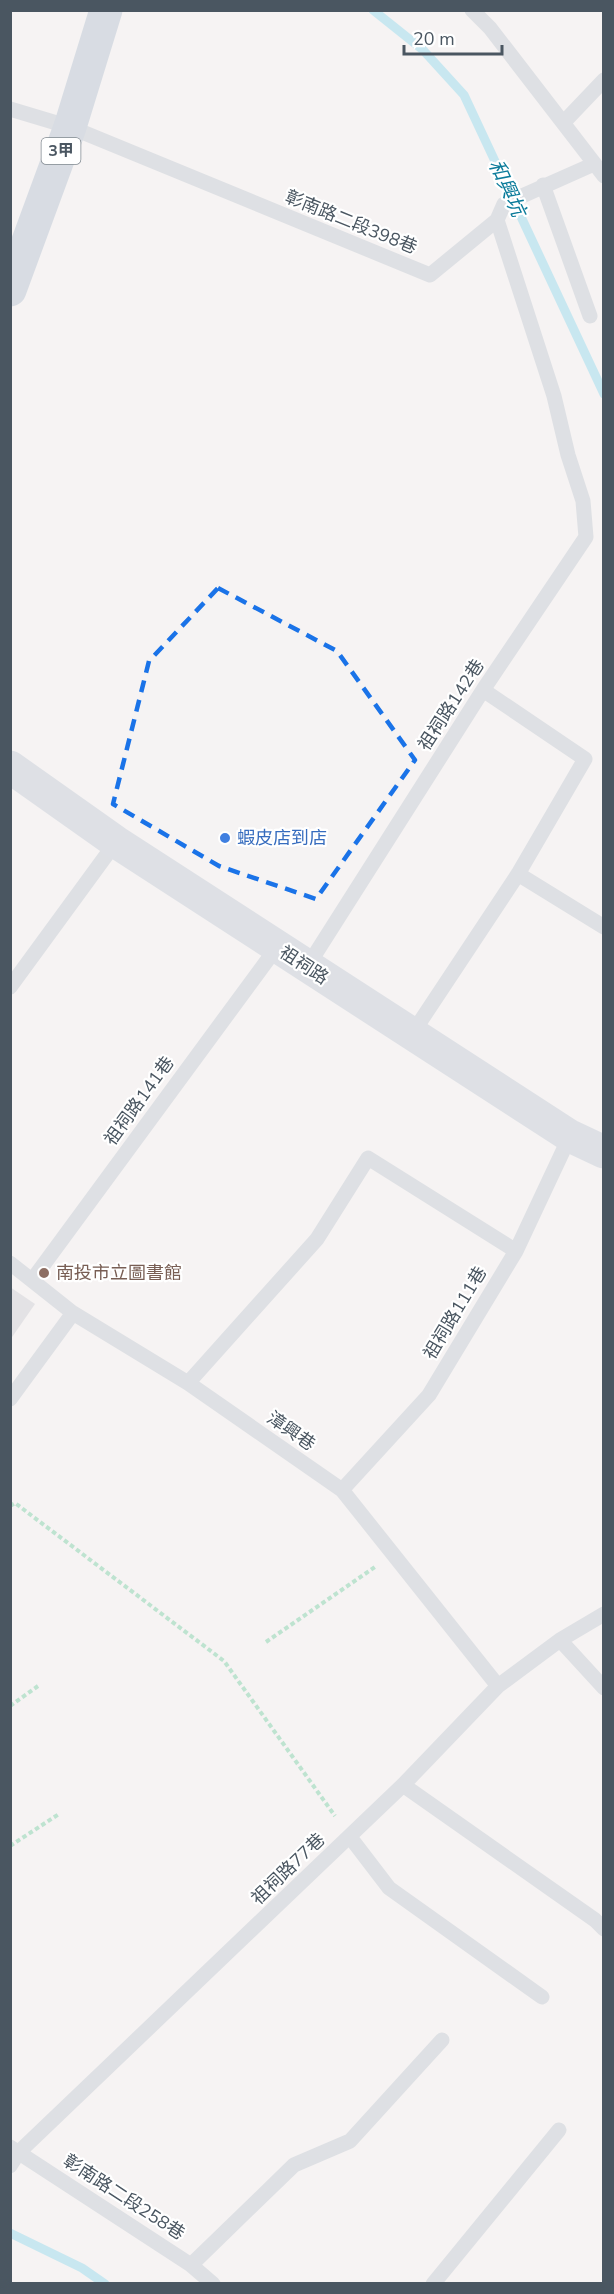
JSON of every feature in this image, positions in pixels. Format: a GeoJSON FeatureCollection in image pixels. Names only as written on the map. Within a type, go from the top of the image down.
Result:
{"type":"FeatureCollection","features":[{"type":"Feature","properties":{"kind":"main road","name":"3甲"},"geometry":{"type":"LineString","coordinates":[[10,290],[70,127],[106,10]]}},
{"type":"Feature","properties":{"kind":"street","name":"祖祠路"},"geometry":{"type":"LineString","coordinates":[[10,767],[116,842],[307,967],[570,1136],[603,1152]]}},
{"type":"Feature","properties":{"kind":"lane"},"geometry":{"type":"LineString","coordinates":[[472,10],[490,28],[599,170]]}},
{"type":"Feature","properties":{"kind":"lane"},"geometry":{"type":"LineString","coordinates":[[564,122],[603,80]]}},
{"type":"Feature","properties":{"kind":"lane"},"geometry":{"type":"LineString","coordinates":[[10,109],[70,127]]}},
{"type":"Feature","properties":{"kind":"lane","name":"彰南路二段398巷"},"geometry":{"type":"LineString","coordinates":[[70,127],[429,275],[497,220],[504,204],[543,185],[599,170]]}},
{"type":"Feature","properties":{"kind":"lane"},"geometry":{"type":"LineString","coordinates":[[543,185],[590,316]]}},
{"type":"Feature","properties":{"kind":"lane","name":"祖祠路142巷"},"geometry":{"type":"LineString","coordinates":[[307,967],[483,690],[586,537],[583,501],[568,455],[554,396],[497,220]]}},
{"type":"Feature","properties":{"kind":"lane"},"geometry":{"type":"LineString","coordinates":[[412,1034],[519,874],[585,759],[483,690]]}},
{"type":"Feature","properties":{"kind":"lane"},"geometry":{"type":"LineString","coordinates":[[10,987],[116,842]]}},
{"type":"Feature","properties":{"kind":"lane"},"geometry":{"type":"LineString","coordinates":[[519,874],[603,927]]}},
{"type":"Feature","properties":{"kind":"lane","name":"祖祠路141巷"},"geometry":{"type":"LineString","coordinates":[[33,1279],[277,947]]}},
{"type":"Feature","properties":{"kind":"lane","name":"祖祠路111巷"},"geometry":{"type":"LineString","coordinates":[[342,1490],[429,1395],[516,1251],[570,1136]]}},
{"type":"Feature","properties":{"kind":"lane"},"geometry":{"type":"LineString","coordinates":[[188,1383],[317,1239],[368,1158],[516,1251]]}},
{"type":"Feature","properties":{"kind":"lane","name":"漳興巷"},"geometry":{"type":"LineString","coordinates":[[10,1263],[73,1313],[188,1383],[342,1490],[498,1686]]}},
{"type":"Feature","properties":{"kind":"lane"},"geometry":{"type":"LineString","coordinates":[[10,1399],[73,1313]]}},
{"type":"Feature","properties":{"kind":"lane","name":"祖祠路77巷"},"geometry":{"type":"LineString","coordinates":[[10,2166],[15,2150],[350,1837],[498,1686],[560,1640],[603,1614]]}},
{"type":"Feature","properties":{"kind":"lane"},"geometry":{"type":"LineString","coordinates":[[560,1640],[603,1688]]}},
{"type":"Feature","properties":{"kind":"lane"},"geometry":{"type":"LineString","coordinates":[[403,1785],[600,1920]]}},
{"type":"Feature","properties":{"kind":"lane"},"geometry":{"type":"LineString","coordinates":[[350,1837],[390,1888],[542,1997]]}},
{"type":"Feature","properties":{"kind":"lane"},"geometry":{"type":"LineString","coordinates":[[191,2265],[294,2165],[350,2141],[442,2040]]}},
{"type":"Feature","properties":{"kind":"lane"},"geometry":{"type":"LineString","coordinates":[[433,2283],[559,2130]]}},
{"type":"Feature","properties":{"kind":"lane","name":"彰南路二段258巷"},"geometry":{"type":"LineString","coordinates":[[15,2150],[191,2265],[213,2283]]}},
{"type":"Feature","properties":{"kind":"path"},"geometry":{"type":"LineString","coordinates":[[10,1506],[15,1503],[224,1661],[350,1837]]}},
{"type":"Feature","properties":{"kind":"path"},"geometry":{"type":"LineString","coordinates":[[266,1642],[393,1554]]}},
{"type":"Feature","properties":{"kind":"path"},"geometry":{"type":"LineString","coordinates":[[10,1706],[38,1686]]}},
{"type":"Feature","properties":{"kind":"path"},"geometry":{"type":"LineString","coordinates":[[10,1845],[58,1814]]}},
{"type":"Feature","properties":{"kind":"highlighted area"},"geometry":{"type":"Polygon","coordinates":[[[218,588],[337,651],[415,760],[316,899],[219,866],[113,804],[149,661],[218,588]]]}},
{"type":"Feature","properties":{"kind":"building"},"geometry":{"type":"Polygon","coordinates":[[[10,1287],[35,1304],[10,1340],[10,1287]]]}},
{"type":"Feature","properties":{"kind":"waterway","name":"和興坑"},"geometry":{"type":"LineString","coordinates":[[373,10],[423,50],[464,95],[604,394]]}},
{"type":"Feature","properties":{"kind":"waterway"},"geometry":{"type":"LineString","coordinates":[[10,2233],[82,2268],[105,2284]]}},
{"type":"Feature","properties":{"kind":"place","name":"蝦皮店到店"},"geometry":{"type":"Point","coordinates":[225,838]}},
{"type":"Feature","properties":{"kind":"place","name":"南投市立圖書館"},"geometry":{"type":"Point","coordinates":[44,1273]}}]}
